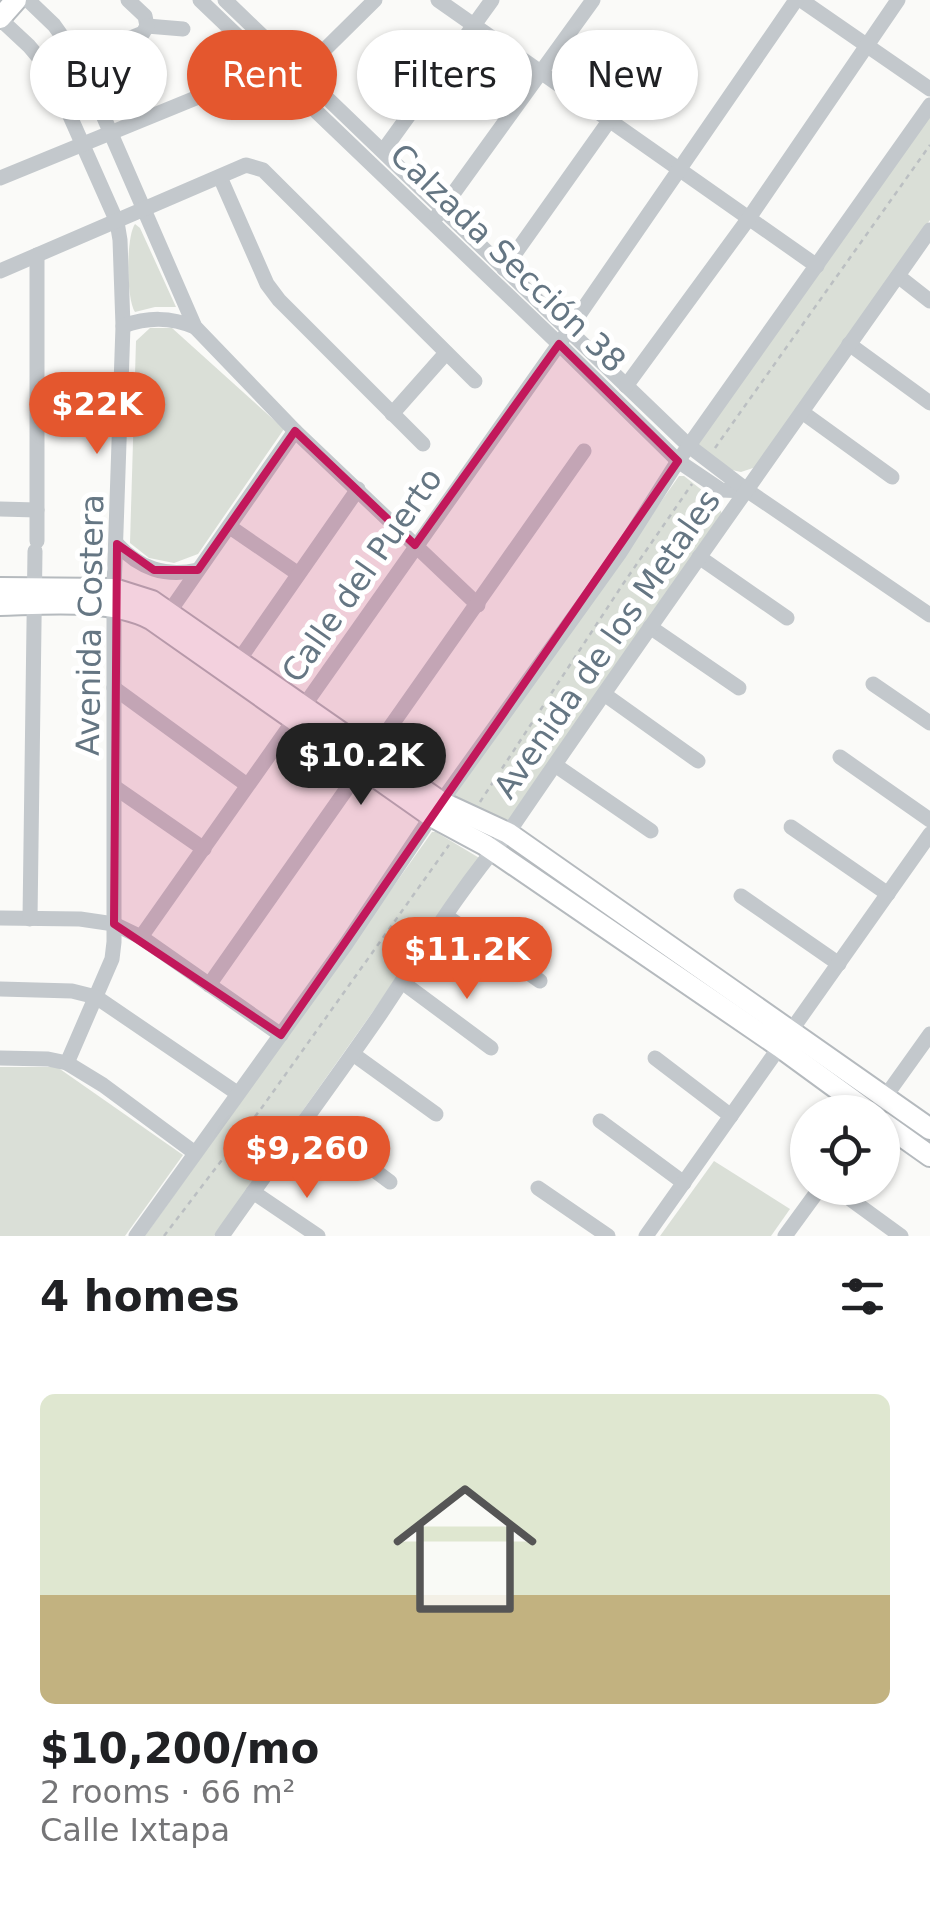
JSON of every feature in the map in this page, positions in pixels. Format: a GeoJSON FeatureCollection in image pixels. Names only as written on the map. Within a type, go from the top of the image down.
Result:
{"type":"FeatureCollection","features":[{"type":"Feature","properties":{"kind":"main road"},"geometry":{"type":"LineString","coordinates":[[0,19],[16,0]]}},
{"type":"Feature","properties":{"kind":"main road"},"geometry":{"type":"LineString","coordinates":[[0,588],[34,596],[114,598],[138,612],[165,618],[239,660],[299,712]]}},
{"type":"Feature","properties":{"kind":"main road"},"geometry":{"type":"LineString","coordinates":[[0,604],[34,596]]}},
{"type":"Feature","properties":{"kind":"main road"},"geometry":{"type":"LineString","coordinates":[[165,618],[436,808],[465,823],[508,833],[650,932],[860,1095]]}},
{"type":"Feature","properties":{"kind":"main road"},"geometry":{"type":"LineString","coordinates":[[465,823],[493,850],[637,950],[786,1039]]}},
{"type":"Feature","properties":{"kind":"main road"},"geometry":{"type":"LineString","coordinates":[[637,950],[650,932]]}},
{"type":"Feature","properties":{"kind":"main road"},"geometry":{"type":"LineString","coordinates":[[900,1116],[930,1128]]}},
{"type":"Feature","properties":{"kind":"main road"},"geometry":{"type":"LineString","coordinates":[[900,1135],[930,1156]]}},
{"type":"Feature","properties":{"kind":"street"},"geometry":{"type":"LineString","coordinates":[[28,0],[58,30]]}},
{"type":"Feature","properties":{"kind":"street"},"geometry":{"type":"LineString","coordinates":[[128,0],[145,16],[145,30]]}},
{"type":"Feature","properties":{"kind":"street","name":"Calzada Sección 38"},"geometry":{"type":"LineString","coordinates":[[200,0],[230,30]]}},
{"type":"Feature","properties":{"kind":"street"},"geometry":{"type":"LineString","coordinates":[[337,37],[375,0]]}},
{"type":"Feature","properties":{"kind":"street"},"geometry":{"type":"LineString","coordinates":[[438,0],[552,81]]}},
{"type":"Feature","properties":{"kind":"street"},"geometry":{"type":"LineString","coordinates":[[382,151],[492,0]]}},
{"type":"Feature","properties":{"kind":"street"},"geometry":{"type":"LineString","coordinates":[[437,216],[592,0]]}},
{"type":"Feature","properties":{"kind":"street"},"geometry":{"type":"LineString","coordinates":[[799,0],[930,88]]}},
{"type":"Feature","properties":{"kind":"street","name":"Calle del Puerto"},"geometry":{"type":"LineString","coordinates":[[141,937],[799,0]]}},
{"type":"Feature","properties":{"kind":"street"},"geometry":{"type":"LineString","coordinates":[[626,386],[750,218],[898,0]]}},
{"type":"Feature","properties":{"kind":"street"},"geometry":{"type":"LineString","coordinates":[[222,22],[235,3]]}},
{"type":"Feature","properties":{"kind":"street","name":"Calzada Sección 38"},"geometry":{"type":"LineString","coordinates":[[235,3],[260,30]]}},
{"type":"Feature","properties":{"kind":"street","name":"Avenida Costera"},"geometry":{"type":"LineString","coordinates":[[0,19],[30,47]]}},
{"type":"Feature","properties":{"kind":"street"},"geometry":{"type":"LineString","coordinates":[[147,26],[183,29]]}},
{"type":"Feature","properties":{"kind":"street"},"geometry":{"type":"LineString","coordinates":[[0,178],[187,102]]}},
{"type":"Feature","properties":{"kind":"street"},"geometry":{"type":"LineString","coordinates":[[136,1236],[346,944],[436,808],[930,105]]}},
{"type":"Feature","properties":{"kind":"street","name":"Calzada Sección 38"},"geometry":{"type":"LineString","coordinates":[[337,109],[382,151],[437,216],[504,269],[678,461],[722,490],[748,491]]}},
{"type":"Feature","properties":{"kind":"street","name":"Avenida Costera"},"geometry":{"type":"LineString","coordinates":[[72,120],[117,222],[120,240],[124,326],[114,598],[114,924]]}},
{"type":"Feature","properties":{"kind":"street"},"geometry":{"type":"LineString","coordinates":[[105,120],[195,327],[295,431],[478,605]]}},
{"type":"Feature","properties":{"kind":"street","name":"Calzada Sección 38"},"geometry":{"type":"LineString","coordinates":[[327,120],[437,216],[564,337],[626,386],[690,446],[748,491],[930,614]]}},
{"type":"Feature","properties":{"kind":"street"},"geometry":{"type":"LineString","coordinates":[[504,269],[609,120],[817,266]]}},
{"type":"Feature","properties":{"kind":"street"},"geometry":{"type":"LineString","coordinates":[[0,271],[246,164],[262,170],[475,380]]}},
{"type":"Feature","properties":{"kind":"street"},"geometry":{"type":"LineString","coordinates":[[220,177],[267,284],[279,300],[423,444]]}},
{"type":"Feature","properties":{"kind":"street","name":"Avenida de los Metales"},"geometry":{"type":"LineString","coordinates":[[222,1236],[930,230]]}},
{"type":"Feature","properties":{"kind":"street"},"geometry":{"type":"LineString","coordinates":[[30,918],[37,256]]}},
{"type":"Feature","properties":{"kind":"street"},"geometry":{"type":"LineString","coordinates":[[898,276],[930,301]]}},
{"type":"Feature","properties":{"kind":"street"},"geometry":{"type":"LineString","coordinates":[[124,326],[159,319],[195,327]]}},
{"type":"Feature","properties":{"kind":"street"},"geometry":{"type":"LineString","coordinates":[[850,344],[930,403]]}},
{"type":"Feature","properties":{"kind":"street"},"geometry":{"type":"LineString","coordinates":[[392,414],[446,353]]}},
{"type":"Feature","properties":{"kind":"street"},"geometry":{"type":"LineString","coordinates":[[802,412],[892,478]]}},
{"type":"Feature","properties":{"kind":"street"},"geometry":{"type":"LineString","coordinates":[[165,618],[295,431]]}},
{"type":"Feature","properties":{"kind":"street"},"geometry":{"type":"LineString","coordinates":[[209,985],[584,451]]}},
{"type":"Feature","properties":{"kind":"street"},"geometry":{"type":"LineString","coordinates":[[239,660],[358,489]]}},
{"type":"Feature","properties":{"kind":"street"},"geometry":{"type":"LineString","coordinates":[[0,509],[37,510]]}},
{"type":"Feature","properties":{"kind":"street"},"geometry":{"type":"LineString","coordinates":[[230,527],[297,573]]}},
{"type":"Feature","properties":{"kind":"street"},"geometry":{"type":"LineString","coordinates":[[117,544],[140,564],[154,570],[198,570]]}},
{"type":"Feature","properties":{"kind":"street"},"geometry":{"type":"LineString","coordinates":[[698,557],[787,618]]}},
{"type":"Feature","properties":{"kind":"street"},"geometry":{"type":"LineString","coordinates":[[650,627],[739,688]]}},
{"type":"Feature","properties":{"kind":"street"},"geometry":{"type":"LineString","coordinates":[[873,684],[930,723]]}},
{"type":"Feature","properties":{"kind":"street"},"geometry":{"type":"LineString","coordinates":[[114,688],[247,784]]}},
{"type":"Feature","properties":{"kind":"street"},"geometry":{"type":"LineString","coordinates":[[604,694],[698,761]]}},
{"type":"Feature","properties":{"kind":"street"},"geometry":{"type":"LineString","coordinates":[[840,757],[930,820]]}},
{"type":"Feature","properties":{"kind":"street"},"geometry":{"type":"LineString","coordinates":[[554,764],[650,831]]}},
{"type":"Feature","properties":{"kind":"street"},"geometry":{"type":"LineString","coordinates":[[116,788],[204,848]]}},
{"type":"Feature","properties":{"kind":"street"},"geometry":{"type":"LineString","coordinates":[[791,827],[888,894]]}},
{"type":"Feature","properties":{"kind":"street"},"geometry":{"type":"LineString","coordinates":[[646,1236],[930,834]]}},
{"type":"Feature","properties":{"kind":"street"},"geometry":{"type":"LineString","coordinates":[[741,896],[838,964]]}},
{"type":"Feature","properties":{"kind":"street"},"geometry":{"type":"LineString","coordinates":[[446,916],[540,981]]}},
{"type":"Feature","properties":{"kind":"street"},"geometry":{"type":"LineString","coordinates":[[0,918],[80,919],[114,924],[141,937],[281,1035]]}},
{"type":"Feature","properties":{"kind":"street"},"geometry":{"type":"LineString","coordinates":[[68,1063],[112,959],[114,924]]}},
{"type":"Feature","properties":{"kind":"street"},"geometry":{"type":"LineString","coordinates":[[402,982],[491,1048]]}},
{"type":"Feature","properties":{"kind":"street"},"geometry":{"type":"LineString","coordinates":[[0,989],[72,991],[96,997],[237,1092]]}},
{"type":"Feature","properties":{"kind":"street"},"geometry":{"type":"LineString","coordinates":[[885,1095],[930,1034]]}},
{"type":"Feature","properties":{"kind":"street"},"geometry":{"type":"LineString","coordinates":[[353,1054],[436,1114]]}},
{"type":"Feature","properties":{"kind":"street"},"geometry":{"type":"LineString","coordinates":[[0,1058],[68,1063],[104,1085],[194,1153]]}},
{"type":"Feature","properties":{"kind":"street"},"geometry":{"type":"LineString","coordinates":[[656,1058],[731,1116]]}},
{"type":"Feature","properties":{"kind":"street"},"geometry":{"type":"LineString","coordinates":[[307,1120],[390,1182]]}},
{"type":"Feature","properties":{"kind":"street"},"geometry":{"type":"LineString","coordinates":[[600,1121],[684,1184]]}},
{"type":"Feature","properties":{"kind":"street"},"geometry":{"type":"LineString","coordinates":[[538,1188],[608,1236]]}},
{"type":"Feature","properties":{"kind":"street"},"geometry":{"type":"LineString","coordinates":[[254,1192],[318,1236]]}},
{"type":"Feature","properties":{"kind":"street"},"geometry":{"type":"LineString","coordinates":[[785,1236],[808,1205]]}},
{"type":"Feature","properties":{"kind":"street"},"geometry":{"type":"LineString","coordinates":[[858,1205],[901,1236]]}},
{"type":"Feature","properties":{"kind":"path"},"geometry":{"type":"LineString","coordinates":[[708,460],[930,144]]}},
{"type":"Feature","properties":{"kind":"path"},"geometry":{"type":"LineString","coordinates":[[164,1236],[465,823],[698,475]]}},
{"type":"Feature","properties":{"kind":"highlighted area"},"geometry":{"type":"Polygon","coordinates":[[[559,344],[678,461],[281,1035],[114,924],[117,544],[154,570],[198,570],[295,431],[415,545],[559,344]]]}},
{"type":"Feature","properties":{"kind":"shaded area"},"geometry":{"type":"Polygon","coordinates":[[[930,112],[930,220],[756,467],[741,472],[732,470],[695,445],[930,112]]]}},
{"type":"Feature","properties":{"kind":"shaded area"},"geometry":{"type":"Polygon","coordinates":[[[135,224],[176,307],[135,312],[128,268],[135,224]]]}},
{"type":"Feature","properties":{"kind":"shaded area"},"geometry":{"type":"Polygon","coordinates":[[[150,328],[172,328],[284,429],[198,554],[174,563],[149,558],[130,543],[136,341],[150,328]]]}},
{"type":"Feature","properties":{"kind":"shaded area"},"geometry":{"type":"Polygon","coordinates":[[[679,476],[717,502],[722,514],[511,820],[495,818],[451,800],[679,476]]]}},
{"type":"Feature","properties":{"kind":"shaded area"},"geometry":{"type":"Polygon","coordinates":[[[432,832],[481,859],[214,1236],[145,1236],[432,832]]]}},
{"type":"Feature","properties":{"kind":"shaded area"},"geometry":{"type":"Polygon","coordinates":[[[0,1067],[57,1067],[183,1155],[125,1236],[0,1236],[0,1067]]]}},
{"type":"Feature","properties":{"kind":"shaded area"},"geometry":{"type":"Polygon","coordinates":[[[714,1161],[790,1209],[771,1236],[660,1236],[714,1161]]]}}]}
